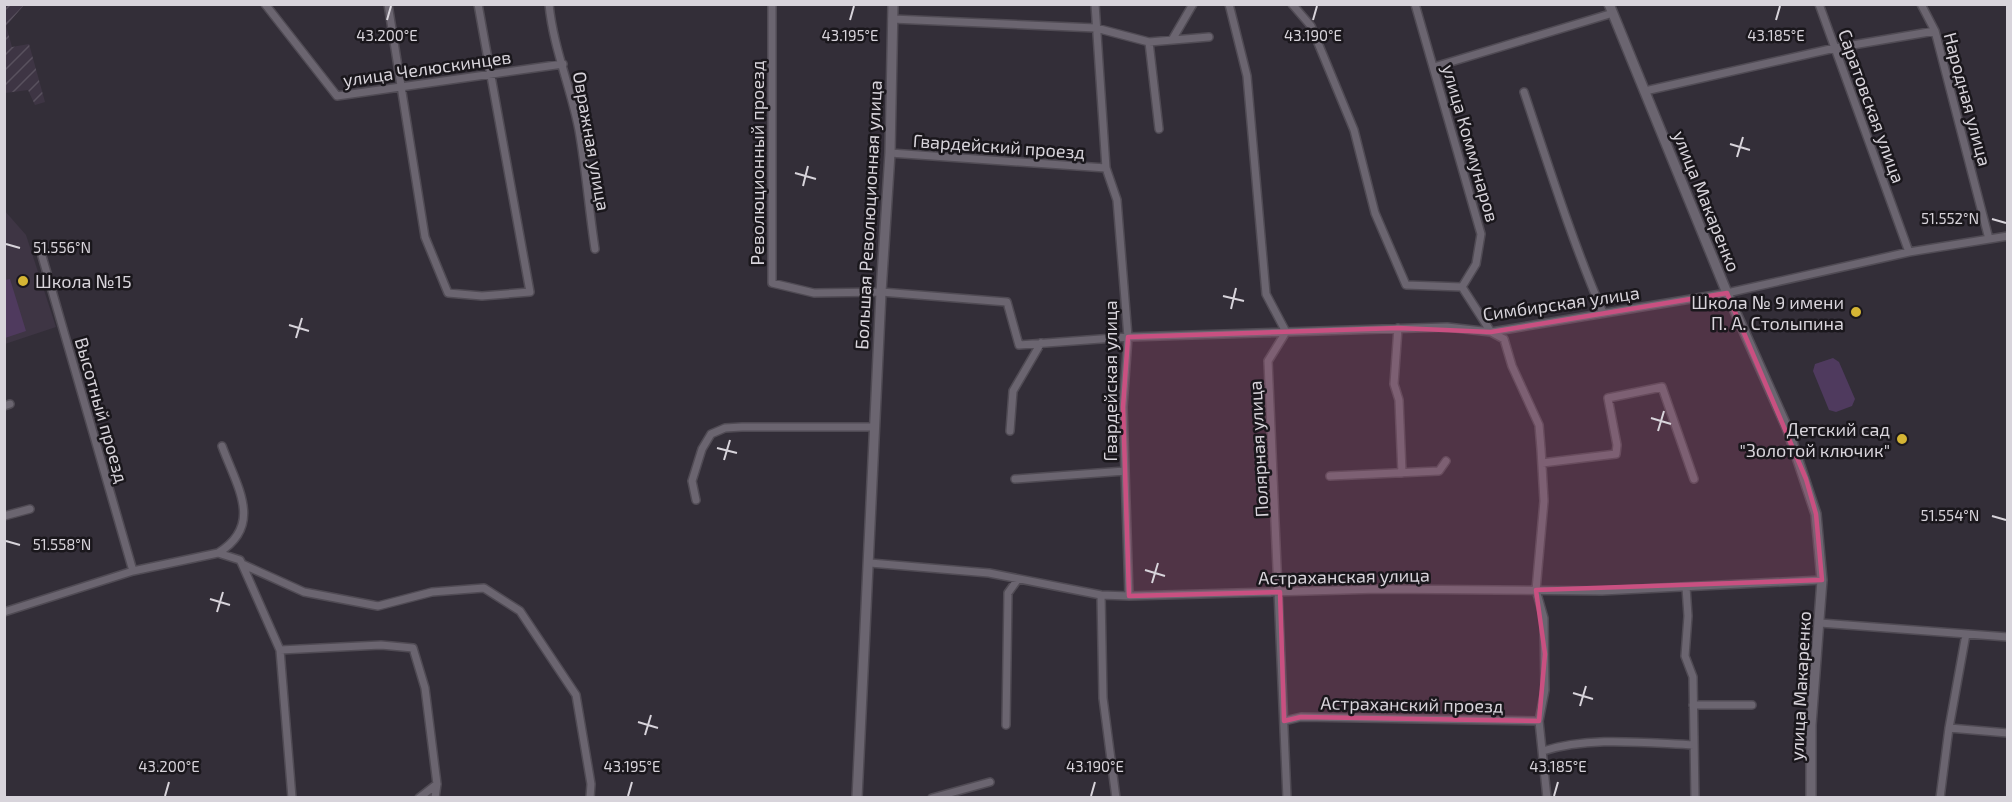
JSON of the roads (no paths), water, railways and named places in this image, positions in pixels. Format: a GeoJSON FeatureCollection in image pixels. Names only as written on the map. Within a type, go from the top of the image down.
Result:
{"type":"FeatureCollection","features":[{"type":"Feature","properties":{"kind":"main road","name":"Большая Революционная улица"},"geometry":{"type":"LineString","coordinates":[[857,798],[870,563],[880,292],[890,153],[893,4]]}},
{"type":"Feature","properties":{"kind":"main road","name":"улица Макаренко"},"geometry":{"type":"LineString","coordinates":[[1611,9],[1726,293],[1788,430],[1816,514],[1822,580],[1811,725],[1811,798]]}},
{"type":"Feature","properties":{"kind":"street","name":"улица Челюскинцев"},"geometry":{"type":"LineString","coordinates":[[266,4],[337,96],[563,64]]}},
{"type":"Feature","properties":{"kind":"street"},"geometry":{"type":"LineString","coordinates":[[388,4],[425,237],[448,292],[482,296],[530,292],[478,4]]}},
{"type":"Feature","properties":{"kind":"street","name":"Овражная улица"},"geometry":{"type":"LineString","coordinates":[[549,4],[551,26],[579,130],[595,249]]}},
{"type":"Feature","properties":{"kind":"street","name":"Революционный проезд"},"geometry":{"type":"LineString","coordinates":[[772,4],[772,284],[814,293],[880,292]]}},
{"type":"Feature","properties":{"kind":"street","name":"Гвардейская улица"},"geometry":{"type":"LineString","coordinates":[[1095,4],[1106,168],[1117,200],[1128,337],[1123,407],[1129,596]]}},
{"type":"Feature","properties":{"kind":"street"},"geometry":{"type":"LineString","coordinates":[[1172,40],[1193,4]]}},
{"type":"Feature","properties":{"kind":"street"},"geometry":{"type":"LineString","coordinates":[[1229,4],[1247,76],[1266,294],[1286,332]]}},
{"type":"Feature","properties":{"kind":"street"},"geometry":{"type":"LineString","coordinates":[[1292,4],[1311,26],[1354,130],[1375,213],[1407,285],[1462,287],[1491,332],[1504,339],[1512,366],[1539,425],[1544,501],[1536,590],[1544,618],[1545,690],[1539,721],[1547,798]]}},
{"type":"Feature","properties":{"kind":"street","name":"улица Коммунаров"},"geometry":{"type":"LineString","coordinates":[[1415,4],[1481,234],[1476,264],[1462,287]]}},
{"type":"Feature","properties":{"kind":"street","name":"Саратовская улица"},"geometry":{"type":"LineString","coordinates":[[1819,4],[1909,252]]}},
{"type":"Feature","properties":{"kind":"street","name":"Народная улица"},"geometry":{"type":"LineString","coordinates":[[1921,4],[1935,31],[1989,239]]}},
{"type":"Feature","properties":{"kind":"street"},"geometry":{"type":"LineString","coordinates":[[1434,67],[1611,9]]}},
{"type":"Feature","properties":{"kind":"street"},"geometry":{"type":"LineString","coordinates":[[892,19],[1096,28],[1149,42],[1209,37]]}},
{"type":"Feature","properties":{"kind":"street"},"geometry":{"type":"LineString","coordinates":[[1645,91],[1835,48],[1935,31]]}},
{"type":"Feature","properties":{"kind":"street"},"geometry":{"type":"LineString","coordinates":[[1149,42],[1159,129]]}},
{"type":"Feature","properties":{"kind":"street"},"geometry":{"type":"LineString","coordinates":[[1524,92],[1558,192],[1571,239],[1603,314]]}},
{"type":"Feature","properties":{"kind":"street","name":"Гвардейский проезд"},"geometry":{"type":"LineString","coordinates":[[890,153],[1106,168]]}},
{"type":"Feature","properties":{"kind":"street","name":"Симбирская улица"},"geometry":{"type":"LineString","coordinates":[[880,292],[1007,303],[1019,345],[1128,337],[1398,328],[1447,327],[1491,332],[1726,293],[1909,252],[2007,236]]}},
{"type":"Feature","properties":{"kind":"street","name":"Высотный проезд"},"geometry":{"type":"LineString","coordinates":[[42,256],[133,572]]}},
{"type":"Feature","properties":{"kind":"street"},"geometry":{"type":"LineString","coordinates":[[1398,328],[1394,384],[1399,400],[1402,473]]}},
{"type":"Feature","properties":{"kind":"street","name":"Полярная улица"},"geometry":{"type":"LineString","coordinates":[[1286,332],[1268,361],[1280,592],[1287,798]]}},
{"type":"Feature","properties":{"kind":"street"},"geometry":{"type":"LineString","coordinates":[[1010,431],[1013,392],[1041,343]]}},
{"type":"Feature","properties":{"kind":"street"},"geometry":{"type":"LineString","coordinates":[[1542,463],[1616,454],[1617,445],[1608,399],[1662,387],[1694,479]]}},
{"type":"Feature","properties":{"kind":"street"},"geometry":{"type":"LineString","coordinates":[[696,500],[692,481],[702,449],[711,434],[725,428],[874,427]]}},
{"type":"Feature","properties":{"kind":"street"},"geometry":{"type":"LineString","coordinates":[[4,612],[133,572],[218,553],[234,543],[244,526],[244,507],[222,446]]}},
{"type":"Feature","properties":{"kind":"street"},"geometry":{"type":"LineString","coordinates":[[1330,476],[1439,471],[1446,461]]}},
{"type":"Feature","properties":{"kind":"street","name":"Гвардейская улица"},"geometry":{"type":"LineString","coordinates":[[1015,479],[1125,471]]}},
{"type":"Feature","properties":{"kind":"street"},"geometry":{"type":"LineString","coordinates":[[4,516],[30,508]]}},
{"type":"Feature","properties":{"kind":"street"},"geometry":{"type":"LineString","coordinates":[[218,553],[240,560],[280,650],[292,798]]}},
{"type":"Feature","properties":{"kind":"street","name":"Астраханская улица"},"geometry":{"type":"LineString","coordinates":[[870,563],[990,573],[1101,595],[1129,596],[1380,589],[1536,590],[1822,580]]}},
{"type":"Feature","properties":{"kind":"street"},"geometry":{"type":"LineString","coordinates":[[242,564],[304,592],[378,606],[432,592],[484,588],[520,611],[576,695],[591,784],[590,798]]}},
{"type":"Feature","properties":{"kind":"street"},"geometry":{"type":"LineString","coordinates":[[1006,725],[1008,593],[1018,579]]}},
{"type":"Feature","properties":{"kind":"street"},"geometry":{"type":"LineString","coordinates":[[1686,586],[1688,616],[1685,656],[1693,677],[1695,798]]}},
{"type":"Feature","properties":{"kind":"street"},"geometry":{"type":"LineString","coordinates":[[1101,595],[1103,698],[1116,798]]}},
{"type":"Feature","properties":{"kind":"street"},"geometry":{"type":"LineString","coordinates":[[1820,623],[2007,637]]}},
{"type":"Feature","properties":{"kind":"street"},"geometry":{"type":"LineString","coordinates":[[1940,798],[1948,728],[1966,634]]}},
{"type":"Feature","properties":{"kind":"street"},"geometry":{"type":"LineString","coordinates":[[280,650],[381,645],[413,648],[425,688],[437,784],[435,798]]}},
{"type":"Feature","properties":{"kind":"street"},"geometry":{"type":"LineString","coordinates":[[1694,705],[1752,705]]}},
{"type":"Feature","properties":{"kind":"street","name":"Астраханский проезд"},"geometry":{"type":"LineString","coordinates":[[1284,721],[1301,717],[1539,721]]}},
{"type":"Feature","properties":{"kind":"street"},"geometry":{"type":"LineString","coordinates":[[1948,728],[2007,733]]}},
{"type":"Feature","properties":{"kind":"street"},"geometry":{"type":"LineString","coordinates":[[1543,751],[1562,745],[1612,742],[1694,745]]}},
{"type":"Feature","properties":{"kind":"street"},"geometry":{"type":"LineString","coordinates":[[932,798],[990,782]]}},
{"type":"Feature","properties":{"kind":"street"},"geometry":{"type":"LineString","coordinates":[[419,798],[437,784]]}},
{"type":"Feature","properties":{"kind":"place","name":"Школа №15"},"geometry":{"type":"Point","coordinates":[23,281]}},
{"type":"Feature","properties":{"kind":"place","name":"Школа № 9 имени П. А. Столыпина"},"geometry":{"type":"Point","coordinates":[1856,312]}},
{"type":"Feature","properties":{"kind":"place","name":"Детский сад \"Золотой ключик\""},"geometry":{"type":"Point","coordinates":[1902,439]}}]}
